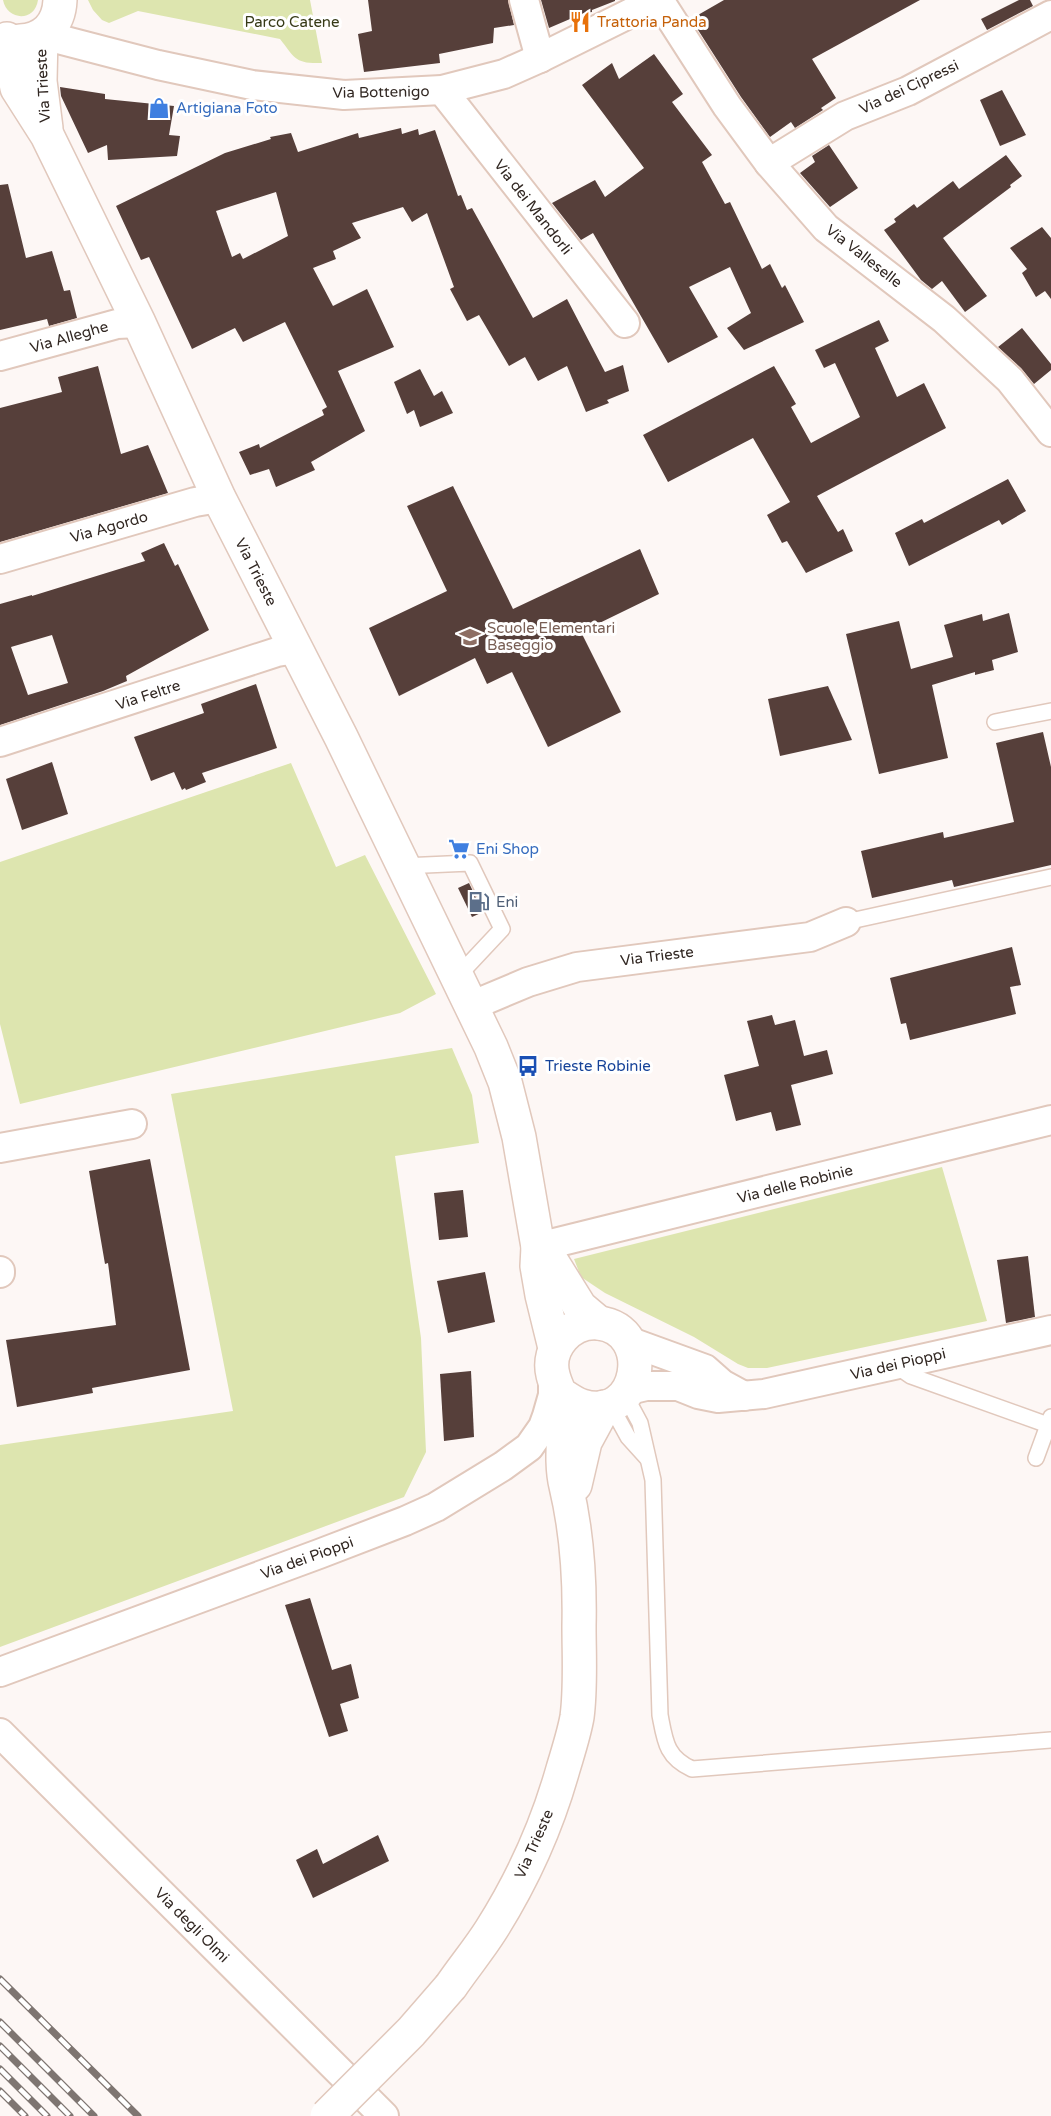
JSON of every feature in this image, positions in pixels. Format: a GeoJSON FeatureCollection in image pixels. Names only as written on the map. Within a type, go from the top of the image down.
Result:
{"type":"FeatureCollection","features":[{"type":"Feature","properties":{"kind":"street"},"geometry":{"type":"LineString","coordinates":[[524,0],[540,58]]}},
{"type":"Feature","properties":{"kind":"street","name":"Via Bottenigo"},"geometry":{"type":"LineString","coordinates":[[52,19],[69,16],[92,47],[158,65],[252,85],[344,95],[442,90],[504,74],[658,0]]}},
{"type":"Feature","properties":{"kind":"street","name":"Via Valleselle"},"geometry":{"type":"LineString","coordinates":[[658,0],[727,106],[769,163],[826,228],[944,319],[1010,380],[1051,432]]}},
{"type":"Feature","properties":{"kind":"street","name":"Via dei Cipressi"},"geometry":{"type":"LineString","coordinates":[[769,163],[845,116],[908,91],[1051,15]]}},
{"type":"Feature","properties":{"kind":"street"},"geometry":{"type":"LineString","coordinates":[[3,37],[27,41],[52,19]]}},
{"type":"Feature","properties":{"kind":"street","name":"Via Trieste"},"geometry":{"type":"LineString","coordinates":[[46,135],[40,81],[52,19]]}},
{"type":"Feature","properties":{"kind":"street","name":"Via Trieste"},"geometry":{"type":"LineString","coordinates":[[3,37],[17,88],[46,135],[139,323],[219,498],[403,866],[505,1082],[519,1137],[538,1247],[537,1266],[556,1373],[571,1487],[580,1589],[577,1717],[555,1796],[525,1871],[491,1930],[458,1976],[411,2032],[327,2116]]}},
{"type":"Feature","properties":{"kind":"street","name":"Via dei Mandorli"},"geometry":{"type":"LineString","coordinates":[[442,90],[625,323]]}},
{"type":"Feature","properties":{"kind":"street","name":"Via Alleghe"},"geometry":{"type":"LineString","coordinates":[[0,356],[117,324],[139,323]]}},
{"type":"Feature","properties":{"kind":"street","name":"Via Agordo"},"geometry":{"type":"LineString","coordinates":[[0,559],[195,502],[219,498]]}},
{"type":"Feature","properties":{"kind":"street","name":"Via Feltre"},"geometry":{"type":"LineString","coordinates":[[0,742],[277,652],[296,649]]}},
{"type":"Feature","properties":{"kind":"street","name":"Via Trieste"},"geometry":{"type":"LineString","coordinates":[[464,991],[528,982],[577,967],[810,937],[846,922]]}},
{"type":"Feature","properties":{"kind":"street","name":"Via delle Robinie"},"geometry":{"type":"LineString","coordinates":[[538,1247],[1051,1120]]}},
{"type":"Feature","properties":{"kind":"street"},"geometry":{"type":"LineString","coordinates":[[0,1148],[132,1124]]}},
{"type":"Feature","properties":{"kind":"street","name":"Via Trieste"},"geometry":{"type":"LineString","coordinates":[[538,1247],[552,1262],[580,1307],[599,1323],[612,1327],[623,1335],[635,1358],[635,1372],[585,1442],[571,1487]]}},
{"type":"Feature","properties":{"kind":"street"},"geometry":{"type":"LineString","coordinates":[[599,1323],[573,1328],[562,1337],[556,1373],[583,1406],[617,1400]]}},
{"type":"Feature","properties":{"kind":"street","name":"Via dei Pioppi"},"geometry":{"type":"LineString","coordinates":[[617,1400],[646,1386],[678,1386],[698,1394],[718,1398],[764,1394],[1051,1330]]}},
{"type":"Feature","properties":{"kind":"street"},"geometry":{"type":"LineString","coordinates":[[627,1341],[705,1370],[722,1384],[744,1396]]}},
{"type":"Feature","properties":{"kind":"street","name":"Via dei Pioppi"},"geometry":{"type":"LineString","coordinates":[[0,1672],[362,1538],[436,1507],[503,1466],[529,1447],[543,1427],[553,1395],[556,1373]]}},
{"type":"Feature","properties":{"kind":"street","name":"Via degli Olmi"},"geometry":{"type":"LineString","coordinates":[[0,1733],[384,2116]]}},
{"type":"Feature","properties":{"kind":"lane"},"geometry":{"type":"LineString","coordinates":[[995,722],[1051,711]]}},
{"type":"Feature","properties":{"kind":"lane"},"geometry":{"type":"LineString","coordinates":[[403,866],[470,863],[502,928],[464,991]]}},
{"type":"Feature","properties":{"kind":"lane"},"geometry":{"type":"LineString","coordinates":[[846,922],[1051,877]]}},
{"type":"Feature","properties":{"kind":"lane"},"geometry":{"type":"LineString","coordinates":[[896,1365],[911,1376],[1049,1421],[1036,1458]]}},
{"type":"Feature","properties":{"kind":"lane"},"geometry":{"type":"LineString","coordinates":[[617,1400],[628,1437],[649,1461],[655,1499],[660,1715],[668,1749],[678,1761],[692,1769],[1051,1740]]}},
{"type":"Feature","properties":{"kind":"green space"},"geometry":{"type":"Polygon","coordinates":[[[3,0],[38,0],[32,12],[21,16],[10,12],[3,0]]]}},
{"type":"Feature","properties":{"kind":"green space","name":"Parco Catene"},"geometry":{"type":"Polygon","coordinates":[[[88,0],[310,0],[322,63],[301,61],[280,39],[138,11],[109,23],[102,20],[88,0]]]}},
{"type":"Feature","properties":{"kind":"green space"},"geometry":{"type":"Polygon","coordinates":[[[291,763],[336,867],[365,855],[436,994],[400,1013],[20,1104],[0,1024],[0,862],[291,763]]]}},
{"type":"Feature","properties":{"kind":"green space"},"geometry":{"type":"Polygon","coordinates":[[[452,1048],[472,1095],[479,1143],[395,1156],[421,1338],[426,1452],[404,1497],[0,1647],[0,1445],[233,1411],[171,1094],[452,1048]]]}},
{"type":"Feature","properties":{"kind":"green space"},"geometry":{"type":"Polygon","coordinates":[[[942,1167],[987,1321],[767,1368],[748,1368],[694,1337],[605,1293],[581,1277],[574,1259],[942,1167]]]}},
{"type":"Feature","properties":{"kind":"building"},"geometry":{"type":"Polygon","coordinates":[[[368,0],[508,0],[514,25],[494,28],[493,43],[439,54],[440,63],[364,72],[358,34],[372,31],[368,0]]]}},
{"type":"Feature","properties":{"kind":"building"},"geometry":{"type":"Polygon","coordinates":[[[541,0],[615,0],[615,1],[549,28],[541,0]]]}},
{"type":"Feature","properties":{"kind":"building"},"geometry":{"type":"Polygon","coordinates":[[[724,0],[920,0],[812,59],[836,98],[821,108],[823,110],[795,128],[791,122],[770,137],[741,97],[691,19],[724,0]]]}},
{"type":"Feature","properties":{"kind":"building"},"geometry":{"type":"Polygon","coordinates":[[[1019,0],[1030,0],[1033,6],[987,30],[981,19],[1019,0]]]}},
{"type":"Feature","properties":{"kind":"building"},"geometry":{"type":"Polygon","coordinates":[[[654,54],[683,94],[672,102],[712,155],[702,162],[725,204],[730,202],[762,269],[770,264],[782,288],[785,285],[804,322],[744,350],[727,328],[751,313],[730,267],[689,287],[718,337],[668,363],[593,233],[581,240],[552,203],[595,180],[605,197],[644,168],[582,85],[612,63],[619,79],[654,54]]]}},
{"type":"Feature","properties":{"kind":"building"},"geometry":{"type":"Polygon","coordinates":[[[60,87],[105,94],[105,99],[174,106],[169,135],[180,136],[177,156],[108,160],[107,145],[88,153],[61,96],[60,87]]]}},
{"type":"Feature","properties":{"kind":"building"},"geometry":{"type":"Polygon","coordinates":[[[1002,90],[1026,135],[1000,146],[980,100],[1002,90]]]}},
{"type":"Feature","properties":{"kind":"building"},"geometry":{"type":"Polygon","coordinates":[[[401,128],[402,134],[418,129],[419,135],[435,130],[458,196],[461,195],[467,210],[472,208],[533,318],[567,299],[605,372],[623,365],[629,391],[607,400],[609,403],[586,412],[567,366],[538,381],[525,357],[509,366],[479,315],[467,321],[450,289],[454,287],[427,213],[412,222],[403,207],[352,223],[361,238],[333,251],[336,259],[313,268],[333,306],[367,289],[394,347],[338,371],[365,431],[311,462],[315,470],[276,487],[269,469],[250,475],[239,452],[259,444],[260,448],[324,415],[322,410],[327,407],[285,322],[243,342],[235,328],[192,349],[149,257],[141,260],[116,206],[225,153],[271,139],[270,137],[291,133],[298,152],[358,133],[359,138],[401,128]],[[276,192],[216,211],[232,257],[240,253],[243,259],[288,236],[276,192]]]}},
{"type":"Feature","properties":{"kind":"building"},"geometry":{"type":"Polygon","coordinates":[[[829,145],[858,188],[830,207],[800,173],[815,162],[812,156],[829,145]]]}},
{"type":"Feature","properties":{"kind":"building"},"geometry":{"type":"Polygon","coordinates":[[[1006,155],[1022,176],[1010,185],[1011,187],[943,238],[987,296],[965,312],[942,281],[932,289],[921,280],[884,230],[896,222],[894,219],[914,204],[917,208],[953,181],[959,189],[1006,155]]]}},
{"type":"Feature","properties":{"kind":"building"},"geometry":{"type":"Polygon","coordinates":[[[8,184],[26,258],[52,251],[64,291],[70,290],[77,318],[49,326],[47,319],[0,330],[0,185],[8,184]]]}},
{"type":"Feature","properties":{"kind":"building"},"geometry":{"type":"Polygon","coordinates":[[[1042,227],[1051,238],[1051,299],[1045,291],[1036,297],[1022,273],[1027,269],[1010,248],[1042,227]]]}},
{"type":"Feature","properties":{"kind":"building"},"geometry":{"type":"Polygon","coordinates":[[[879,320],[889,341],[875,348],[897,397],[924,383],[946,428],[817,496],[838,532],[843,529],[853,551],[806,573],[787,541],[782,543],[767,515],[790,502],[753,438],[668,482],[643,435],[774,366],[796,404],[791,407],[811,443],[860,417],[835,363],[824,368],[815,350],[879,320]]]}},
{"type":"Feature","properties":{"kind":"building"},"geometry":{"type":"Polygon","coordinates":[[[1022,328],[1051,364],[1051,370],[1034,384],[1021,368],[998,347],[1022,328]]]}},
{"type":"Feature","properties":{"kind":"building"},"geometry":{"type":"Polygon","coordinates":[[[98,366],[121,454],[148,445],[168,493],[0,542],[0,408],[62,392],[58,377],[98,366]]]}},
{"type":"Feature","properties":{"kind":"building"},"geometry":{"type":"Polygon","coordinates":[[[420,369],[434,396],[442,391],[453,413],[420,427],[414,410],[407,414],[394,382],[420,369]]]}},
{"type":"Feature","properties":{"kind":"building"},"geometry":{"type":"Polygon","coordinates":[[[1008,479],[1026,511],[1002,525],[999,520],[909,566],[895,533],[922,519],[924,523],[1008,479]]]}},
{"type":"Feature","properties":{"kind":"building"},"geometry":{"type":"Polygon","coordinates":[[[453,486],[513,609],[640,549],[659,594],[581,632],[621,712],[548,747],[512,672],[487,684],[475,658],[399,696],[369,628],[447,591],[407,506],[453,486]]]}},
{"type":"Feature","properties":{"kind":"building"},"geometry":{"type":"Polygon","coordinates":[[[164,543],[175,566],[178,564],[209,630],[126,676],[127,681],[0,725],[0,604],[145,561],[141,553],[164,543]],[[52,635],[11,647],[28,695],[68,683],[52,635]]]}},
{"type":"Feature","properties":{"kind":"building"},"geometry":{"type":"Polygon","coordinates":[[[1009,613],[1018,652],[992,660],[994,670],[975,675],[975,672],[932,685],[948,758],[879,774],[846,634],[899,621],[911,669],[953,657],[944,625],[982,614],[983,621],[1009,613]]]}},
{"type":"Feature","properties":{"kind":"building"},"geometry":{"type":"Polygon","coordinates":[[[256,684],[277,748],[202,773],[206,782],[186,790],[185,788],[182,790],[174,772],[151,781],[134,737],[204,713],[201,704],[256,684]]]}},
{"type":"Feature","properties":{"kind":"building"},"geometry":{"type":"Polygon","coordinates":[[[828,686],[852,740],[780,756],[768,699],[828,686]]]}},
{"type":"Feature","properties":{"kind":"building"},"geometry":{"type":"Polygon","coordinates":[[[1043,732],[1051,767],[1051,865],[954,887],[952,880],[872,898],[861,851],[943,832],[944,838],[1014,822],[996,743],[1043,732]]]}},
{"type":"Feature","properties":{"kind":"building"},"geometry":{"type":"Polygon","coordinates":[[[52,762],[68,814],[22,830],[6,779],[52,762]]]}},
{"type":"Feature","properties":{"kind":"building"},"geometry":{"type":"Polygon","coordinates":[[[469,883],[483,912],[472,917],[458,888],[469,883]]]}},
{"type":"Feature","properties":{"kind":"building"},"geometry":{"type":"Polygon","coordinates":[[[1012,947],[1021,985],[1010,987],[1016,1014],[910,1040],[906,1023],[901,1024],[890,978],[1012,947]]]}},
{"type":"Feature","properties":{"kind":"building"},"geometry":{"type":"Polygon","coordinates":[[[772,1015],[775,1025],[795,1020],[804,1056],[827,1050],[833,1074],[791,1085],[801,1125],[776,1131],[771,1112],[736,1121],[724,1075],[759,1066],[747,1021],[772,1015]]]}},
{"type":"Feature","properties":{"kind":"building"},"geometry":{"type":"Polygon","coordinates":[[[150,1159],[190,1370],[92,1388],[93,1393],[17,1407],[6,1340],[116,1325],[108,1263],[105,1264],[89,1171],[150,1159]]]}},
{"type":"Feature","properties":{"kind":"building"},"geometry":{"type":"Polygon","coordinates":[[[463,1190],[468,1237],[439,1240],[434,1193],[463,1190]]]}},
{"type":"Feature","properties":{"kind":"building"},"geometry":{"type":"Polygon","coordinates":[[[1028,1256],[1035,1317],[1006,1323],[997,1260],[1028,1256]]]}},
{"type":"Feature","properties":{"kind":"building"},"geometry":{"type":"Polygon","coordinates":[[[485,1272],[495,1322],[448,1333],[437,1281],[485,1272]]]}},
{"type":"Feature","properties":{"kind":"building"},"geometry":{"type":"Polygon","coordinates":[[[471,1371],[474,1437],[444,1441],[440,1374],[471,1371]]]}},
{"type":"Feature","properties":{"kind":"building"},"geometry":{"type":"Polygon","coordinates":[[[310,1598],[332,1670],[351,1664],[359,1698],[340,1704],[348,1731],[329,1737],[285,1605],[310,1598]]]}},
{"type":"Feature","properties":{"kind":"building"},"geometry":{"type":"Polygon","coordinates":[[[378,1835],[389,1861],[313,1898],[296,1860],[317,1849],[323,1864],[378,1835]]]}},
{"type":"Feature","properties":{"kind":"railway"},"geometry":{"type":"LineString","coordinates":[[0,1979],[138,2116]]}},
{"type":"Feature","properties":{"kind":"railway"},"geometry":{"type":"LineString","coordinates":[[0,2022],[94,2116]]}},
{"type":"Feature","properties":{"kind":"railway"},"geometry":{"type":"LineString","coordinates":[[0,2046],[70,2116]]}},
{"type":"Feature","properties":{"kind":"railway"},"geometry":{"type":"LineString","coordinates":[[0,2069],[47,2116]]}},
{"type":"Feature","properties":{"kind":"railway"},"geometry":{"type":"LineString","coordinates":[[0,2091],[25,2116]]}},
{"type":"Feature","properties":{"kind":"place","name":"Trattoria Panda"},"geometry":{"type":"Point","coordinates":[580,22]}},
{"type":"Feature","properties":{"kind":"place","name":"Artigiana Foto"},"geometry":{"type":"Point","coordinates":[159,108]}},
{"type":"Feature","properties":{"kind":"place","name":"Scuole Elementari Baseggio"},"geometry":{"type":"Point","coordinates":[470,637]}},
{"type":"Feature","properties":{"kind":"place","name":"Eni Shop"},"geometry":{"type":"Point","coordinates":[459,849]}},
{"type":"Feature","properties":{"kind":"place","name":"Eni"},"geometry":{"type":"Point","coordinates":[479,902]}},
{"type":"Feature","properties":{"kind":"place","name":"Trieste Robinie"},"geometry":{"type":"Point","coordinates":[528,1066]}}]}
